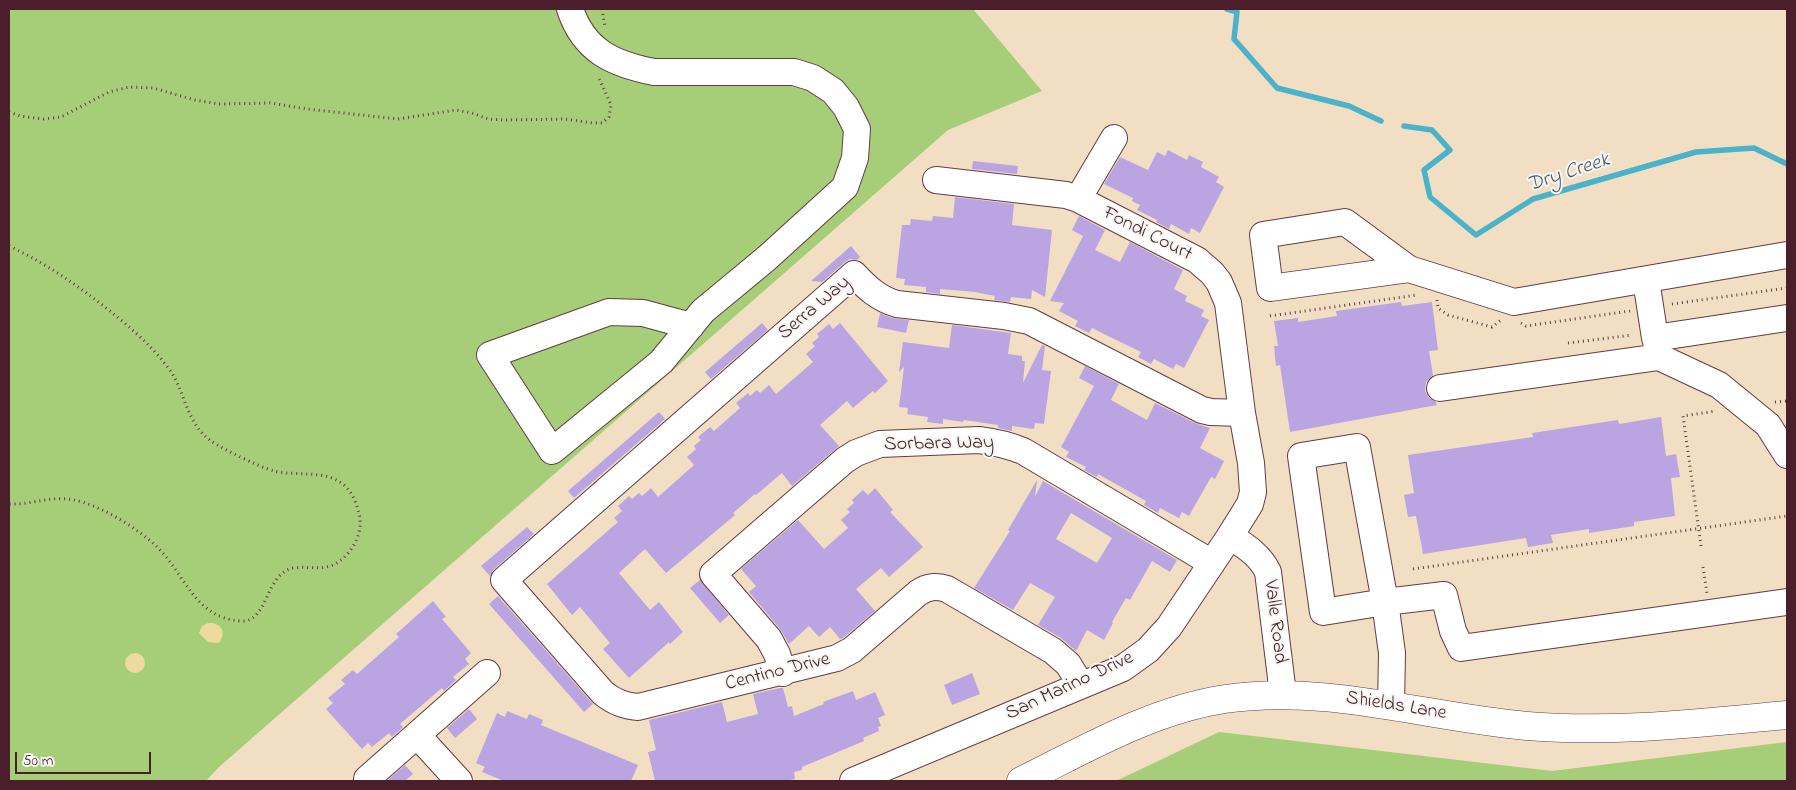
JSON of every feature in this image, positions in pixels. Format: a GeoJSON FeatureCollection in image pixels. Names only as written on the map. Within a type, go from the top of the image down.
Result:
{"type":"FeatureCollection","features":[{"type":"Feature","properties":{"kind":"main road","name":"Shields Lane"},"geometry":{"type":"LineString","coordinates":[[1021,781],[1119,732],[1166,713],[1223,699],[1283,694],[1344,698],[1490,722],[1566,728],[1651,728],[1787,715]]}},
{"type":"Feature","properties":{"kind":"street"},"geometry":{"type":"LineString","coordinates":[[570,9],[574,22],[585,40],[614,61],[633,68],[654,72],[794,72],[814,78],[833,91],[846,107],[857,129],[855,158],[845,187],[767,258],[703,311],[691,326],[661,362],[552,451],[490,355],[609,312],[643,313],[691,326]]}},
{"type":"Feature","properties":{"kind":"street"},"geometry":{"type":"LineString","coordinates":[[1078,199],[1114,138]]}},
{"type":"Feature","properties":{"kind":"street","name":"Fondi Court"},"geometry":{"type":"LineString","coordinates":[[936,180],[1051,193],[1078,199],[1196,260],[1212,273],[1219,282],[1228,303],[1242,413]]}},
{"type":"Feature","properties":{"kind":"street"},"geometry":{"type":"LineString","coordinates":[[1409,269],[1270,288],[1263,235],[1332,226],[1345,222],[1409,269],[1514,302],[1787,255]]}},
{"type":"Feature","properties":{"kind":"street","name":"Serra Way"},"geometry":{"type":"LineString","coordinates":[[504,580],[854,274],[870,290],[887,301],[897,304],[1029,320],[1202,410],[1220,413],[1242,413]]}},
{"type":"Feature","properties":{"kind":"street"},"geometry":{"type":"LineString","coordinates":[[1646,280],[1652,343]]}},
{"type":"Feature","properties":{"kind":"street"},"geometry":{"type":"LineString","coordinates":[[1440,388],[1652,343],[1787,318]]}},
{"type":"Feature","properties":{"kind":"street"},"geometry":{"type":"LineString","coordinates":[[1652,343],[1719,386],[1768,426],[1787,456]]}},
{"type":"Feature","properties":{"kind":"street","name":"San Marino Drive"},"geometry":{"type":"LineString","coordinates":[[868,778],[1122,668],[1148,650],[1169,627],[1250,504],[1253,492],[1251,463],[1242,413]]}},
{"type":"Feature","properties":{"kind":"street","name":"Sorbara Way"},"geometry":{"type":"LineString","coordinates":[[783,672],[769,638],[713,574],[845,460],[856,453],[880,444],[979,440],[1023,451],[1212,563]]}},
{"type":"Feature","properties":{"kind":"street"},"geometry":{"type":"LineString","coordinates":[[1392,706],[1392,653],[1385,602],[1357,447],[1301,456],[1324,612],[1385,602],[1444,595],[1453,631],[1461,648],[1787,602]]}},
{"type":"Feature","properties":{"kind":"street","name":"Valle Road"},"geometry":{"type":"LineString","coordinates":[[1230,536],[1255,553],[1268,572],[1283,694]]}},
{"type":"Feature","properties":{"kind":"street","name":"Centino Drive"},"geometry":{"type":"LineString","coordinates":[[504,580],[603,693],[619,704],[638,707],[829,662],[845,655],[923,589],[935,586],[948,589],[1045,645],[1068,664],[1081,686]]}},
{"type":"Feature","properties":{"kind":"street"},"geometry":{"type":"LineString","coordinates":[[367,778],[487,673]]}},
{"type":"Feature","properties":{"kind":"street"},"geometry":{"type":"LineString","coordinates":[[417,735],[460,781]]}},
{"type":"Feature","properties":{"kind":"path"},"geometry":{"type":"LineString","coordinates":[[9,112],[44,120],[61,117],[109,92],[129,87],[153,88],[195,100],[219,104],[270,103],[398,119],[456,110],[472,112],[488,119],[565,119],[592,124],[602,123],[609,117],[610,105],[596,67],[595,59],[603,40],[605,26],[602,9]]}},
{"type":"Feature","properties":{"kind":"path"},"geometry":{"type":"LineString","coordinates":[[9,246],[33,257],[77,285],[133,330],[169,369],[189,414],[199,429],[211,441],[261,467],[273,471],[319,474],[336,479],[348,488],[354,497],[361,522],[359,535],[351,551],[340,561],[328,567],[292,568],[282,573],[273,583],[260,610],[252,618],[243,622],[214,613],[201,605],[195,599],[175,567],[157,546],[111,516],[85,503],[66,498],[9,504]]}},
{"type":"Feature","properties":{"kind":"path"},"geometry":{"type":"LineString","coordinates":[[1672,304],[1787,288]]}},
{"type":"Feature","properties":{"kind":"path"},"geometry":{"type":"LineString","coordinates":[[1270,316],[1426,294]]}},
{"type":"Feature","properties":{"kind":"path"},"geometry":{"type":"LineString","coordinates":[[1437,296],[1438,308],[1448,315],[1492,327],[1503,318],[1508,318]]}},
{"type":"Feature","properties":{"kind":"path"},"geometry":{"type":"LineString","coordinates":[[1518,321],[1526,326],[1638,310]]}},
{"type":"Feature","properties":{"kind":"path"},"geometry":{"type":"LineString","coordinates":[[1568,343],[1652,343]]}},
{"type":"Feature","properties":{"kind":"path"},"geometry":{"type":"LineString","coordinates":[[1701,546],[1683,416],[1725,410]]}},
{"type":"Feature","properties":{"kind":"path"},"geometry":{"type":"LineString","coordinates":[[1413,569],[1787,516]]}},
{"type":"Feature","properties":{"kind":"path"},"geometry":{"type":"LineString","coordinates":[[1703,567],[1707,595]]}},
{"type":"Feature","properties":{"kind":"green space"},"geometry":{"type":"Polygon","coordinates":[[[9,9],[973,9],[1042,91],[948,130],[219,767],[206,781],[9,781],[9,9]]]}},
{"type":"Feature","properties":{"kind":"green space"},"geometry":{"type":"Polygon","coordinates":[[[1219,732],[1552,771],[1787,742],[1787,781],[1116,781],[1219,732]]]}},
{"type":"Feature","properties":{"kind":"sand"},"geometry":{"type":"Polygon","coordinates":[[[208,623],[216,624],[221,629],[222,635],[219,643],[208,642],[199,633],[202,626],[208,623]]]}},
{"type":"Feature","properties":{"kind":"sand"},"geometry":{"type":"Polygon","coordinates":[[[135,653],[142,656],[145,663],[142,670],[135,673],[128,670],[125,663],[128,656],[135,653]]]}},
{"type":"Feature","properties":{"kind":"building"},"geometry":{"type":"Polygon","coordinates":[[[1168,150],[1187,160],[1189,155],[1203,162],[1201,167],[1219,177],[1216,182],[1224,187],[1200,233],[1191,228],[1189,234],[1171,224],[1169,229],[1156,222],[1157,220],[1137,210],[1140,205],[1132,201],[1133,198],[1104,184],[1120,157],[1148,170],[1157,152],[1165,156],[1168,150]]]}},
{"type":"Feature","properties":{"kind":"building"},"geometry":{"type":"Polygon","coordinates":[[[973,161],[1018,166],[1017,174],[972,169],[973,161]]]}},
{"type":"Feature","properties":{"kind":"building"},"geometry":{"type":"Polygon","coordinates":[[[955,197],[1014,204],[1012,225],[1052,230],[1045,297],[1032,290],[1031,299],[1011,297],[1010,302],[994,300],[995,296],[975,292],[940,289],[940,294],[926,292],[926,287],[904,285],[905,279],[896,278],[902,225],[910,225],[911,219],[932,221],[933,216],[953,218],[955,197]]]}},
{"type":"Feature","properties":{"kind":"building"},"geometry":{"type":"Polygon","coordinates":[[[1079,216],[1105,230],[1095,250],[1120,262],[1130,242],[1183,270],[1174,289],[1187,296],[1185,301],[1204,310],[1201,316],[1209,320],[1184,368],[1176,364],[1173,369],[1154,359],[1151,364],[1138,357],[1141,352],[1092,328],[1089,333],[1075,326],[1078,321],[1059,311],[1064,303],[1050,301],[1083,236],[1072,230],[1079,216]]]}},
{"type":"Feature","properties":{"kind":"building"},"geometry":{"type":"Polygon","coordinates":[[[851,246],[860,257],[857,260],[850,259],[845,262],[822,282],[811,281],[851,246]]]}},
{"type":"Feature","properties":{"kind":"building"},"geometry":{"type":"Polygon","coordinates":[[[1401,302],[1402,306],[1432,302],[1438,350],[1429,351],[1433,375],[1426,382],[1425,390],[1428,397],[1436,402],[1437,405],[1290,432],[1280,365],[1276,366],[1274,346],[1278,346],[1274,321],[1298,318],[1298,322],[1337,316],[1336,311],[1401,302]]]}},
{"type":"Feature","properties":{"kind":"building"},"geometry":{"type":"Polygon","coordinates":[[[880,313],[892,318],[909,320],[906,333],[877,327],[880,313]]]}},
{"type":"Feature","properties":{"kind":"building"},"geometry":{"type":"Polygon","coordinates":[[[762,323],[768,330],[711,379],[705,372],[762,323]]]}},
{"type":"Feature","properties":{"kind":"building"},"geometry":{"type":"Polygon","coordinates":[[[840,323],[888,381],[875,393],[873,391],[853,408],[847,401],[820,425],[839,446],[792,486],[782,473],[755,494],[733,513],[735,515],[666,573],[645,549],[619,573],[650,610],[659,602],[683,632],[629,678],[603,649],[610,643],[580,607],[572,615],[547,584],[618,522],[614,518],[622,511],[618,506],[629,496],[632,499],[639,493],[642,496],[651,488],[658,497],[694,465],[687,457],[696,449],[694,446],[701,440],[698,437],[710,427],[714,431],[740,408],[736,403],[748,393],[750,396],[757,390],[760,393],[769,385],[776,394],[813,362],[806,354],[815,346],[812,343],[819,337],[817,334],[829,324],[833,329],[840,323]]]}},
{"type":"Feature","properties":{"kind":"building"},"geometry":{"type":"Polygon","coordinates":[[[952,325],[1011,333],[1008,354],[1022,356],[1022,361],[1025,361],[1023,383],[1042,345],[1045,346],[1042,370],[1051,371],[1044,424],[1035,423],[1034,429],[1012,426],[1012,431],[998,428],[998,425],[964,420],[963,422],[943,419],[943,424],[927,422],[928,417],[907,414],[908,408],[899,407],[904,367],[899,372],[903,342],[949,348],[952,325]]]}},
{"type":"Feature","properties":{"kind":"building"},"geometry":{"type":"Polygon","coordinates":[[[1085,366],[1119,384],[1111,400],[1147,420],[1155,403],[1195,423],[1210,428],[1200,448],[1224,461],[1215,479],[1211,477],[1189,516],[1182,512],[1179,518],[1160,508],[1158,513],[1144,505],[1146,501],[1098,474],[1097,477],[1084,470],[1086,467],[1066,457],[1069,452],[1061,447],[1094,386],[1079,378],[1085,366]]]}},
{"type":"Feature","properties":{"kind":"building"},"geometry":{"type":"Polygon","coordinates":[[[659,412],[665,419],[574,498],[568,491],[659,412]]]}},
{"type":"Feature","properties":{"kind":"building"},"geometry":{"type":"Polygon","coordinates":[[[1661,417],[1666,456],[1676,454],[1680,477],[1671,478],[1675,516],[1634,522],[1634,526],[1589,533],[1589,529],[1551,535],[1553,543],[1528,547],[1526,538],[1423,554],[1416,516],[1408,517],[1404,495],[1414,493],[1408,455],[1533,437],[1532,433],[1618,420],[1619,424],[1661,417]]]}},
{"type":"Feature","properties":{"kind":"building"},"geometry":{"type":"Polygon","coordinates":[[[1037,480],[1035,497],[1043,481],[1177,560],[1170,572],[1152,561],[1130,600],[1126,598],[1104,640],[1087,630],[1076,651],[1061,638],[1038,625],[1055,597],[1030,583],[1013,610],[974,588],[1010,531],[1008,530],[1037,480]],[[1071,513],[1056,539],[1097,563],[1112,538],[1071,513]]]}},
{"type":"Feature","properties":{"kind":"building"},"geometry":{"type":"Polygon","coordinates":[[[875,488],[893,510],[890,512],[923,547],[889,577],[881,568],[856,589],[875,611],[843,638],[840,639],[830,627],[819,637],[809,626],[789,644],[780,629],[749,592],[756,586],[741,569],[798,520],[824,549],[848,528],[841,520],[850,512],[847,509],[854,503],[852,500],[863,490],[868,495],[875,488]]]}},
{"type":"Feature","properties":{"kind":"building"},"geometry":{"type":"Polygon","coordinates":[[[527,527],[534,534],[494,569],[490,576],[481,566],[527,527]]]}},
{"type":"Feature","properties":{"kind":"building"},"geometry":{"type":"Polygon","coordinates":[[[700,580],[729,615],[720,623],[690,588],[700,580]]]}},
{"type":"Feature","properties":{"kind":"building"},"geometry":{"type":"Polygon","coordinates":[[[498,596],[593,704],[584,712],[489,604],[498,596]]]}},
{"type":"Feature","properties":{"kind":"building"},"geometry":{"type":"Polygon","coordinates":[[[433,601],[446,617],[442,619],[471,653],[465,659],[469,664],[453,677],[456,680],[444,691],[442,688],[400,724],[403,727],[392,737],[389,733],[372,747],[368,743],[362,749],[326,709],[333,703],[328,698],[345,684],[341,680],[353,670],[357,674],[399,637],[396,634],[433,601]]]}},
{"type":"Feature","properties":{"kind":"building"},"geometry":{"type":"Polygon","coordinates":[[[972,673],[980,694],[952,705],[944,685],[972,673]]]}},
{"type":"Feature","properties":{"kind":"building"},"geometry":{"type":"Polygon","coordinates":[[[783,688],[788,707],[792,706],[794,716],[824,704],[823,702],[853,691],[856,700],[875,692],[885,715],[878,718],[881,726],[878,727],[879,731],[863,738],[864,741],[802,767],[802,770],[794,772],[795,779],[785,781],[655,781],[648,752],[656,750],[649,720],[722,702],[727,722],[758,714],[753,694],[783,688]]]}},
{"type":"Feature","properties":{"kind":"building"},"geometry":{"type":"Polygon","coordinates":[[[469,709],[477,719],[455,738],[447,728],[469,709]]]}},
{"type":"Feature","properties":{"kind":"building"},"geometry":{"type":"Polygon","coordinates":[[[507,711],[527,719],[529,714],[543,720],[541,725],[638,765],[631,781],[504,781],[482,772],[485,767],[476,763],[497,713],[505,717],[507,711]]]}},
{"type":"Feature","properties":{"kind":"building"},"geometry":{"type":"Polygon","coordinates":[[[405,765],[413,774],[405,781],[387,781],[405,765]]]}},
{"type":"Feature","properties":{"kind":"waterway","name":"Dry Creek"},"geometry":{"type":"LineString","coordinates":[[1227,9],[1237,12],[1234,39],[1277,88],[1349,106],[1381,121]]}},
{"type":"Feature","properties":{"kind":"waterway","name":"Dry Creek"},"geometry":{"type":"LineString","coordinates":[[1404,126],[1432,130],[1450,150],[1424,170],[1430,197],[1476,235],[1533,199],[1696,152],[1754,148],[1787,164]]}}]}
